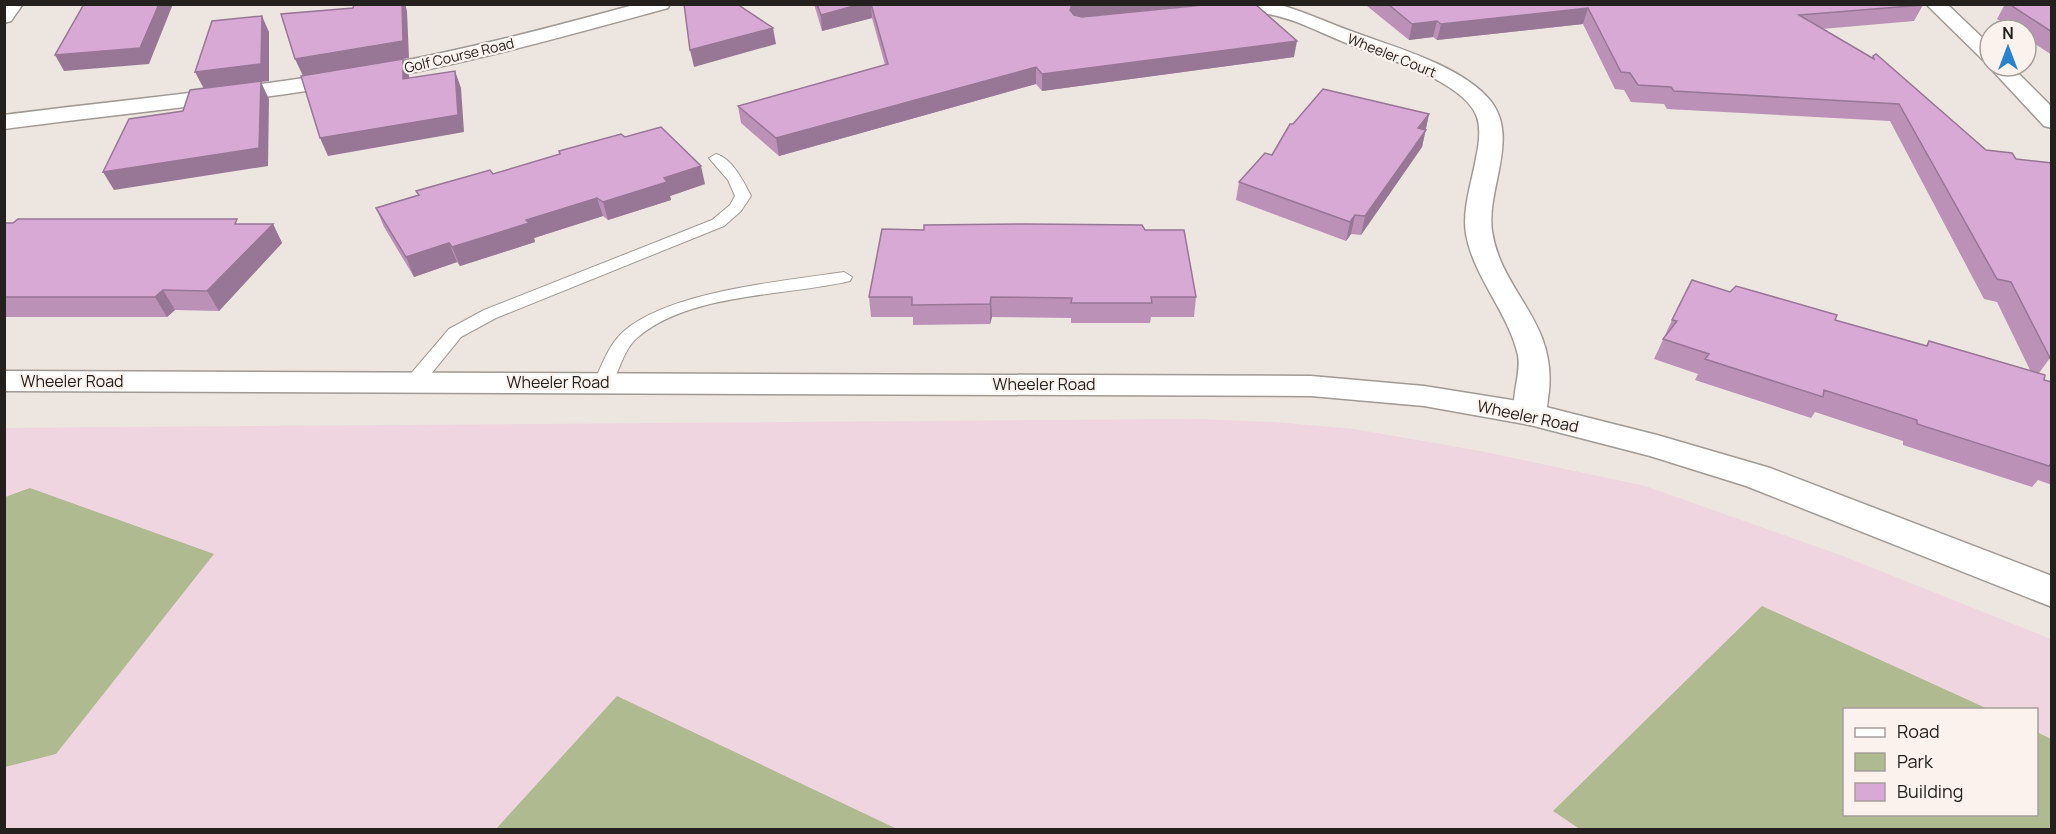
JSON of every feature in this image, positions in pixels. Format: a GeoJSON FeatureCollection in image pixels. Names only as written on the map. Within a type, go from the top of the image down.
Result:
{"type":"FeatureCollection","features":[{"type":"Feature","properties":{"kind":"street"},"geometry":{"type":"LineString","coordinates":[[4,17],[14,4]]}},
{"type":"Feature","properties":{"kind":"street","name":"Golf Course Road"},"geometry":{"type":"LineString","coordinates":[[4,122],[367,74],[428,63],[566,30],[661,4]]}},
{"type":"Feature","properties":{"kind":"street"},"geometry":{"type":"LineString","coordinates":[[1935,4],[1978,45]]}},
{"type":"Feature","properties":{"kind":"street","name":"Wheeler Court"},"geometry":{"type":"LineString","coordinates":[[1192,14],[1238,8],[1273,9],[1434,70],[1476,97],[1489,115],[1492,133],[1481,189],[1478,220],[1482,246],[1520,321],[1534,357],[1530,414]]}},
{"type":"Feature","properties":{"kind":"street"},"geometry":{"type":"LineString","coordinates":[[2011,78],[2052,121]]}},
{"type":"Feature","properties":{"kind":"street","name":"Wheeler Road"},"geometry":{"type":"LineString","coordinates":[[4,381],[1311,386],[1424,396],[1530,414],[1657,446],[1758,477],[2052,592]]}},
{"type":"Feature","properties":{"kind":"lane"},"geometry":{"type":"LineString","coordinates":[[416,381],[455,333],[490,314],[718,223],[736,208],[743,196],[735,179],[716,158]]}},
{"type":"Feature","properties":{"kind":"lane"},"geometry":{"type":"LineString","coordinates":[[603,382],[629,336],[651,321],[674,312],[747,293],[844,277]]}},
{"type":"Feature","properties":{"kind":"shaded area"},"geometry":{"type":"Polygon","coordinates":[[[1196,419],[1274,422],[1354,429],[1480,451],[1645,486],[1843,556],[2051,639],[2051,829],[5,829],[4,428],[1196,419]]]}},
{"type":"Feature","properties":{"kind":"green space"},"geometry":{"type":"Polygon","coordinates":[[[30,488],[214,554],[56,754],[5,767],[5,497],[30,488]]]}},
{"type":"Feature","properties":{"kind":"green space"},"geometry":{"type":"Polygon","coordinates":[[[1762,606],[1986,708],[1843,708],[1843,816],[2038,816],[2038,732],[2051,739],[2051,829],[1581,830],[1553,811],[1762,606]]]}},
{"type":"Feature","properties":{"kind":"green space"},"geometry":{"type":"Polygon","coordinates":[[[617,696],[897,829],[496,829],[617,696]]]}},
{"type":"Feature","properties":{"kind":"building"},"geometry":{"type":"Polygon","coordinates":[[[84,4],[159,4],[140,48],[55,55],[84,4]]]}},
{"type":"Feature","properties":{"kind":"building"},"geometry":{"type":"Polygon","coordinates":[[[354,4],[402,4],[403,41],[295,59],[281,14],[353,8],[354,4]]]}},
{"type":"Feature","properties":{"kind":"building"},"geometry":{"type":"Polygon","coordinates":[[[684,4],[737,4],[773,28],[690,50],[684,4]]]}},
{"type":"Feature","properties":{"kind":"building"},"geometry":{"type":"Polygon","coordinates":[[[817,4],[861,4],[821,15],[817,4]]]}},
{"type":"Feature","properties":{"kind":"building"},"geometry":{"type":"Polygon","coordinates":[[[871,4],[1072,4],[1070,10],[1074,15],[1082,17],[1213,4],[1255,4],[1297,41],[1042,74],[1036,67],[776,138],[738,106],[888,64],[871,4]]]}},
{"type":"Feature","properties":{"kind":"building"},"geometry":{"type":"Polygon","coordinates":[[[1388,4],[1923,5],[1799,15],[1874,59],[1873,56],[1876,54],[1986,150],[2012,153],[2016,159],[2052,163],[2052,353],[2050,358],[2011,282],[1997,279],[1899,104],[1674,91],[1671,87],[1638,85],[1630,73],[1621,72],[1588,8],[1441,24],[1437,21],[1412,24],[1388,4]]]}},
{"type":"Feature","properties":{"kind":"building"},"geometry":{"type":"Polygon","coordinates":[[[2009,4],[2052,4],[2052,32],[2038,23],[2038,18],[2030,18],[2009,4]]]}},
{"type":"Feature","properties":{"kind":"building"},"geometry":{"type":"Polygon","coordinates":[[[262,16],[261,64],[195,72],[212,21],[262,16]]]}},
{"type":"Feature","properties":{"kind":"building"},"geometry":{"type":"Polygon","coordinates":[[[403,59],[403,79],[455,71],[458,115],[320,138],[301,76],[403,59]]]}},
{"type":"Feature","properties":{"kind":"building"},"geometry":{"type":"Polygon","coordinates":[[[261,81],[259,148],[103,172],[129,119],[183,111],[190,90],[261,81]]]}},
{"type":"Feature","properties":{"kind":"building"},"geometry":{"type":"Polygon","coordinates":[[[1323,89],[1429,114],[1418,128],[1426,130],[1365,216],[1355,215],[1350,222],[1239,182],[1265,153],[1272,155],[1290,124],[1293,124],[1323,89]]]}},
{"type":"Feature","properties":{"kind":"building"},"geometry":{"type":"Polygon","coordinates":[[[661,127],[701,166],[664,178],[667,182],[603,202],[597,198],[526,220],[529,223],[452,247],[449,243],[406,257],[376,208],[419,195],[416,191],[490,170],[493,174],[560,154],[559,151],[621,134],[625,137],[661,127]]]}},
{"type":"Feature","properties":{"kind":"building"},"geometry":{"type":"Polygon","coordinates":[[[18,219],[237,219],[235,224],[273,224],[207,291],[163,290],[155,297],[4,297],[4,223],[13,223],[18,219]]]}},
{"type":"Feature","properties":{"kind":"building"},"geometry":{"type":"Polygon","coordinates":[[[924,225],[1142,225],[1145,230],[1184,230],[1196,297],[1151,297],[1152,303],[1071,303],[1072,298],[991,297],[990,304],[912,305],[912,297],[869,297],[882,229],[924,230],[924,225]]]}},
{"type":"Feature","properties":{"kind":"building"},"geometry":{"type":"Polygon","coordinates":[[[1692,280],[1730,292],[1736,286],[1837,315],[1835,320],[1927,346],[1929,341],[2045,375],[2044,380],[2052,382],[2052,462],[2049,466],[1917,424],[1917,420],[1824,390],[1823,397],[1705,359],[1709,354],[1663,339],[1677,321],[1672,320],[1692,280]]]}}]}
